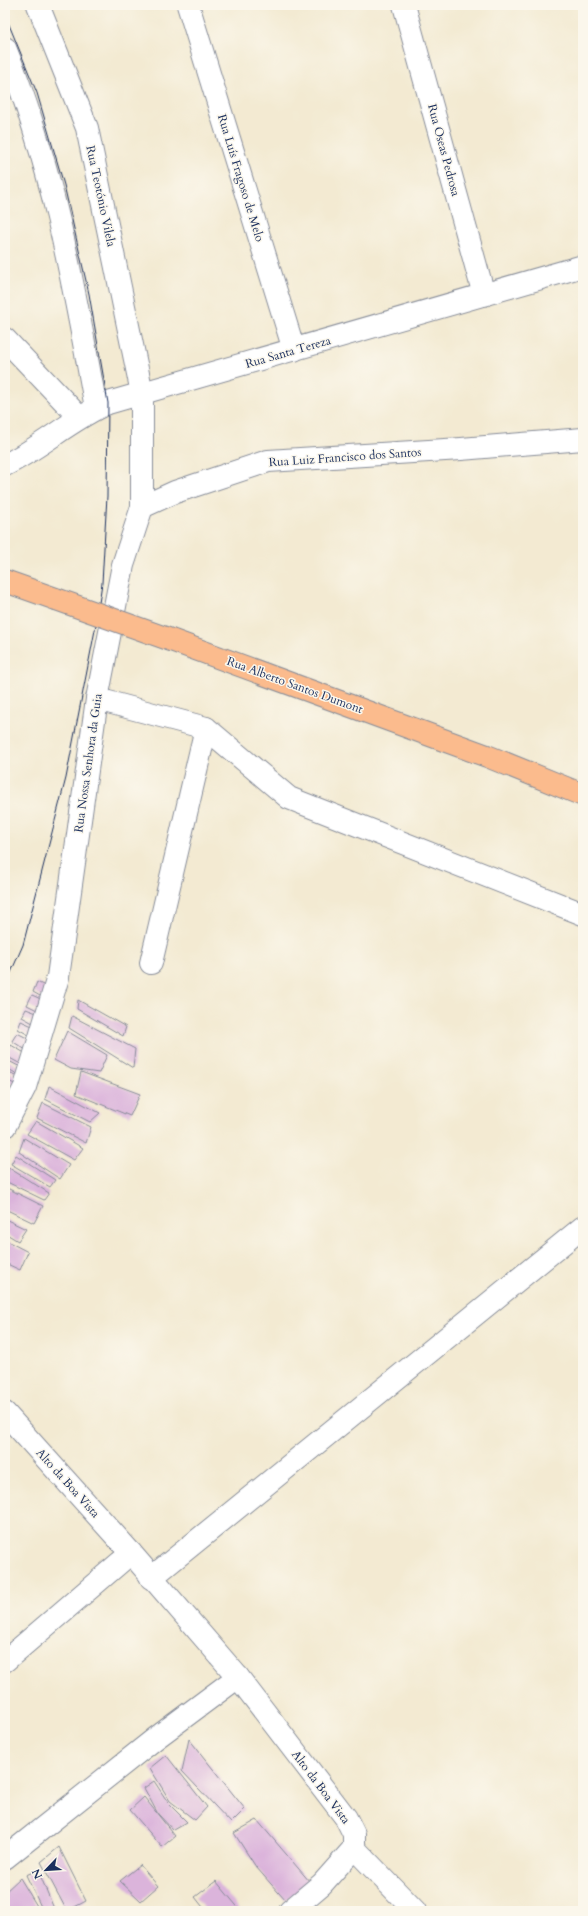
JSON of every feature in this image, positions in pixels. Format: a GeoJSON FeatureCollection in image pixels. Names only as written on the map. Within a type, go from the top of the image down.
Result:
{"type":"FeatureCollection","features":[{"type":"Feature","properties":{"kind":"main road","name":"Rua Alberto Santos Dumont"},"geometry":{"type":"LineString","coordinates":[[5,581],[487,756],[583,795]]}},
{"type":"Feature","properties":{"kind":"street","name":"Rua Teotónio Vilela"},"geometry":{"type":"LineString","coordinates":[[38,5],[87,128],[142,393]]}},
{"type":"Feature","properties":{"kind":"street","name":"Rua Luís Fragoso de Melo"},"geometry":{"type":"LineString","coordinates":[[188,5],[294,350]]}},
{"type":"Feature","properties":{"kind":"street","name":"Rua Oseas Pedrosa"},"geometry":{"type":"LineString","coordinates":[[404,5],[484,295]]}},
{"type":"Feature","properties":{"kind":"street"},"geometry":{"type":"LineString","coordinates":[[5,48],[20,84],[50,188],[80,322],[88,412]]}},
{"type":"Feature","properties":{"kind":"street","name":"Rua Santa Tereza"},"geometry":{"type":"LineString","coordinates":[[5,465],[42,444],[88,412],[142,393],[583,266]]}},
{"type":"Feature","properties":{"kind":"street"},"geometry":{"type":"LineString","coordinates":[[5,340],[88,412]]}},
{"type":"Feature","properties":{"kind":"street","name":"Rua Nossa Senhora da Guia"},"geometry":{"type":"LineString","coordinates":[[5,1126],[25,1086],[58,977],[97,699],[123,565],[142,507],[142,393]]}},
{"type":"Feature","properties":{"kind":"street","name":"Rua Luiz Francisco dos Santos"},"geometry":{"type":"LineString","coordinates":[[142,507],[175,492],[268,461],[461,449],[583,439]]}},
{"type":"Feature","properties":{"kind":"street"},"geometry":{"type":"LineString","coordinates":[[97,699],[206,728],[289,798],[583,914]]}},
{"type":"Feature","properties":{"kind":"street"},"geometry":{"type":"LineString","coordinates":[[151,963],[206,728]]}},
{"type":"Feature","properties":{"kind":"street"},"geometry":{"type":"LineString","coordinates":[[152,1578],[583,1227]]}},
{"type":"Feature","properties":{"kind":"street","name":"Alto da Boa Vista"},"geometry":{"type":"LineString","coordinates":[[5,1413],[131,1553],[238,1677],[346,1818],[354,1834],[354,1848]]}},
{"type":"Feature","properties":{"kind":"street"},"geometry":{"type":"LineString","coordinates":[[5,1661],[131,1553]]}},
{"type":"Feature","properties":{"kind":"street"},"geometry":{"type":"LineString","coordinates":[[5,1858],[156,1738],[238,1677]]}},
{"type":"Feature","properties":{"kind":"street"},"geometry":{"type":"LineString","coordinates":[[290,1911],[322,1884],[354,1848],[415,1911]]}},
{"type":"Feature","properties":{"kind":"building"},"geometry":{"type":"Polygon","coordinates":[[[37,982],[51,989],[49,1001],[33,992],[37,982]]]}},
{"type":"Feature","properties":{"kind":"building"},"geometry":{"type":"Polygon","coordinates":[[[32,995],[47,1002],[43,1013],[27,1005],[32,995]]]}},
{"type":"Feature","properties":{"kind":"building"},"geometry":{"type":"Polygon","coordinates":[[[78,1000],[126,1027],[123,1036],[77,1009],[78,1000]]]}},
{"type":"Feature","properties":{"kind":"building"},"geometry":{"type":"Polygon","coordinates":[[[26,1009],[42,1015],[40,1027],[22,1017],[26,1009]]]}},
{"type":"Feature","properties":{"kind":"building"},"geometry":{"type":"Polygon","coordinates":[[[72,1016],[135,1049],[133,1068],[69,1028],[72,1016]]]}},
{"type":"Feature","properties":{"kind":"building"},"geometry":{"type":"Polygon","coordinates":[[[21,1021],[39,1029],[36,1039],[18,1029],[21,1021]]]}},
{"type":"Feature","properties":{"kind":"building"},"geometry":{"type":"Polygon","coordinates":[[[67,1031],[107,1055],[99,1073],[71,1069],[54,1060],[67,1031]]]}},
{"type":"Feature","properties":{"kind":"building"},"geometry":{"type":"Polygon","coordinates":[[[17,1033],[33,1041],[29,1052],[12,1041],[17,1033]]]}},
{"type":"Feature","properties":{"kind":"building"},"geometry":{"type":"Polygon","coordinates":[[[11,1045],[28,1055],[26,1067],[6,1056],[11,1045]]]}},
{"type":"Feature","properties":{"kind":"building"},"geometry":{"type":"Polygon","coordinates":[[[5,1059],[26,1070],[24,1078],[5,1067],[5,1059]]]}},
{"type":"Feature","properties":{"kind":"building"},"geometry":{"type":"Polygon","coordinates":[[[5,1070],[23,1079],[20,1086],[5,1080],[5,1070]]]}},
{"type":"Feature","properties":{"kind":"building"},"geometry":{"type":"Polygon","coordinates":[[[81,1072],[140,1094],[130,1116],[76,1094],[81,1072]]]}},
{"type":"Feature","properties":{"kind":"building"},"geometry":{"type":"Polygon","coordinates":[[[49,1086],[100,1113],[90,1122],[45,1099],[49,1086]]]}},
{"type":"Feature","properties":{"kind":"building"},"geometry":{"type":"Polygon","coordinates":[[[43,1103],[91,1127],[86,1143],[37,1118],[43,1103]]]}},
{"type":"Feature","properties":{"kind":"building"},"geometry":{"type":"Polygon","coordinates":[[[36,1121],[83,1148],[74,1160],[27,1134],[36,1121]]]}},
{"type":"Feature","properties":{"kind":"building"},"geometry":{"type":"Polygon","coordinates":[[[24,1138],[69,1165],[60,1179],[19,1152],[24,1138]]]}},
{"type":"Feature","properties":{"kind":"building"},"geometry":{"type":"Polygon","coordinates":[[[16,1155],[55,1180],[50,1187],[11,1164],[16,1155]]]}},
{"type":"Feature","properties":{"kind":"building"},"geometry":{"type":"Polygon","coordinates":[[[9,1168],[49,1193],[44,1200],[5,1181],[9,1168]]]}},
{"type":"Feature","properties":{"kind":"building"},"geometry":{"type":"Polygon","coordinates":[[[5,1187],[43,1206],[34,1223],[5,1209],[5,1187]]]}},
{"type":"Feature","properties":{"kind":"building"},"geometry":{"type":"Polygon","coordinates":[[[5,1219],[26,1229],[18,1241],[5,1233],[5,1219]]]}},
{"type":"Feature","properties":{"kind":"building"},"geometry":{"type":"Polygon","coordinates":[[[5,1240],[28,1252],[20,1270],[5,1263],[5,1240]]]}},
{"type":"Feature","properties":{"kind":"building"},"geometry":{"type":"Polygon","coordinates":[[[189,1739],[245,1809],[231,1823],[182,1771],[189,1739]]]}},
{"type":"Feature","properties":{"kind":"building"},"geometry":{"type":"Polygon","coordinates":[[[166,1755],[207,1807],[195,1820],[170,1801],[150,1768],[166,1755]]]}},
{"type":"Feature","properties":{"kind":"building"},"geometry":{"type":"Polygon","coordinates":[[[154,1781],[169,1804],[187,1822],[173,1830],[158,1814],[144,1788],[154,1781]]]}},
{"type":"Feature","properties":{"kind":"building"},"geometry":{"type":"Polygon","coordinates":[[[144,1797],[175,1836],[162,1847],[130,1810],[144,1797]]]}},
{"type":"Feature","properties":{"kind":"building"},"geometry":{"type":"Polygon","coordinates":[[[257,1820],[310,1882],[286,1901],[256,1867],[234,1833],[257,1820]]]}},
{"type":"Feature","properties":{"kind":"building"},"geometry":{"type":"Polygon","coordinates":[[[59,1847],[86,1901],[67,1911],[41,1862],[59,1847]]]}},
{"type":"Feature","properties":{"kind":"building"},"geometry":{"type":"Polygon","coordinates":[[[140,1865],[158,1886],[141,1901],[120,1881],[140,1865]]]}},
{"type":"Feature","properties":{"kind":"building"},"geometry":{"type":"Polygon","coordinates":[[[38,1870],[55,1911],[43,1911],[26,1875],[38,1870]]]}},
{"type":"Feature","properties":{"kind":"building"},"geometry":{"type":"Polygon","coordinates":[[[20,1878],[37,1906],[28,1911],[6,1911],[5,1892],[20,1878]]]}},
{"type":"Feature","properties":{"kind":"building"},"geometry":{"type":"Polygon","coordinates":[[[216,1881],[241,1911],[206,1911],[195,1897],[216,1881]]]}},
{"type":"Feature","properties":{"kind":"tram line"},"geometry":{"type":"LineString","coordinates":[[5,15],[37,93],[64,185],[89,294],[108,403],[107,496],[102,583],[95,630],[66,778],[23,945],[5,986]]}}]}
